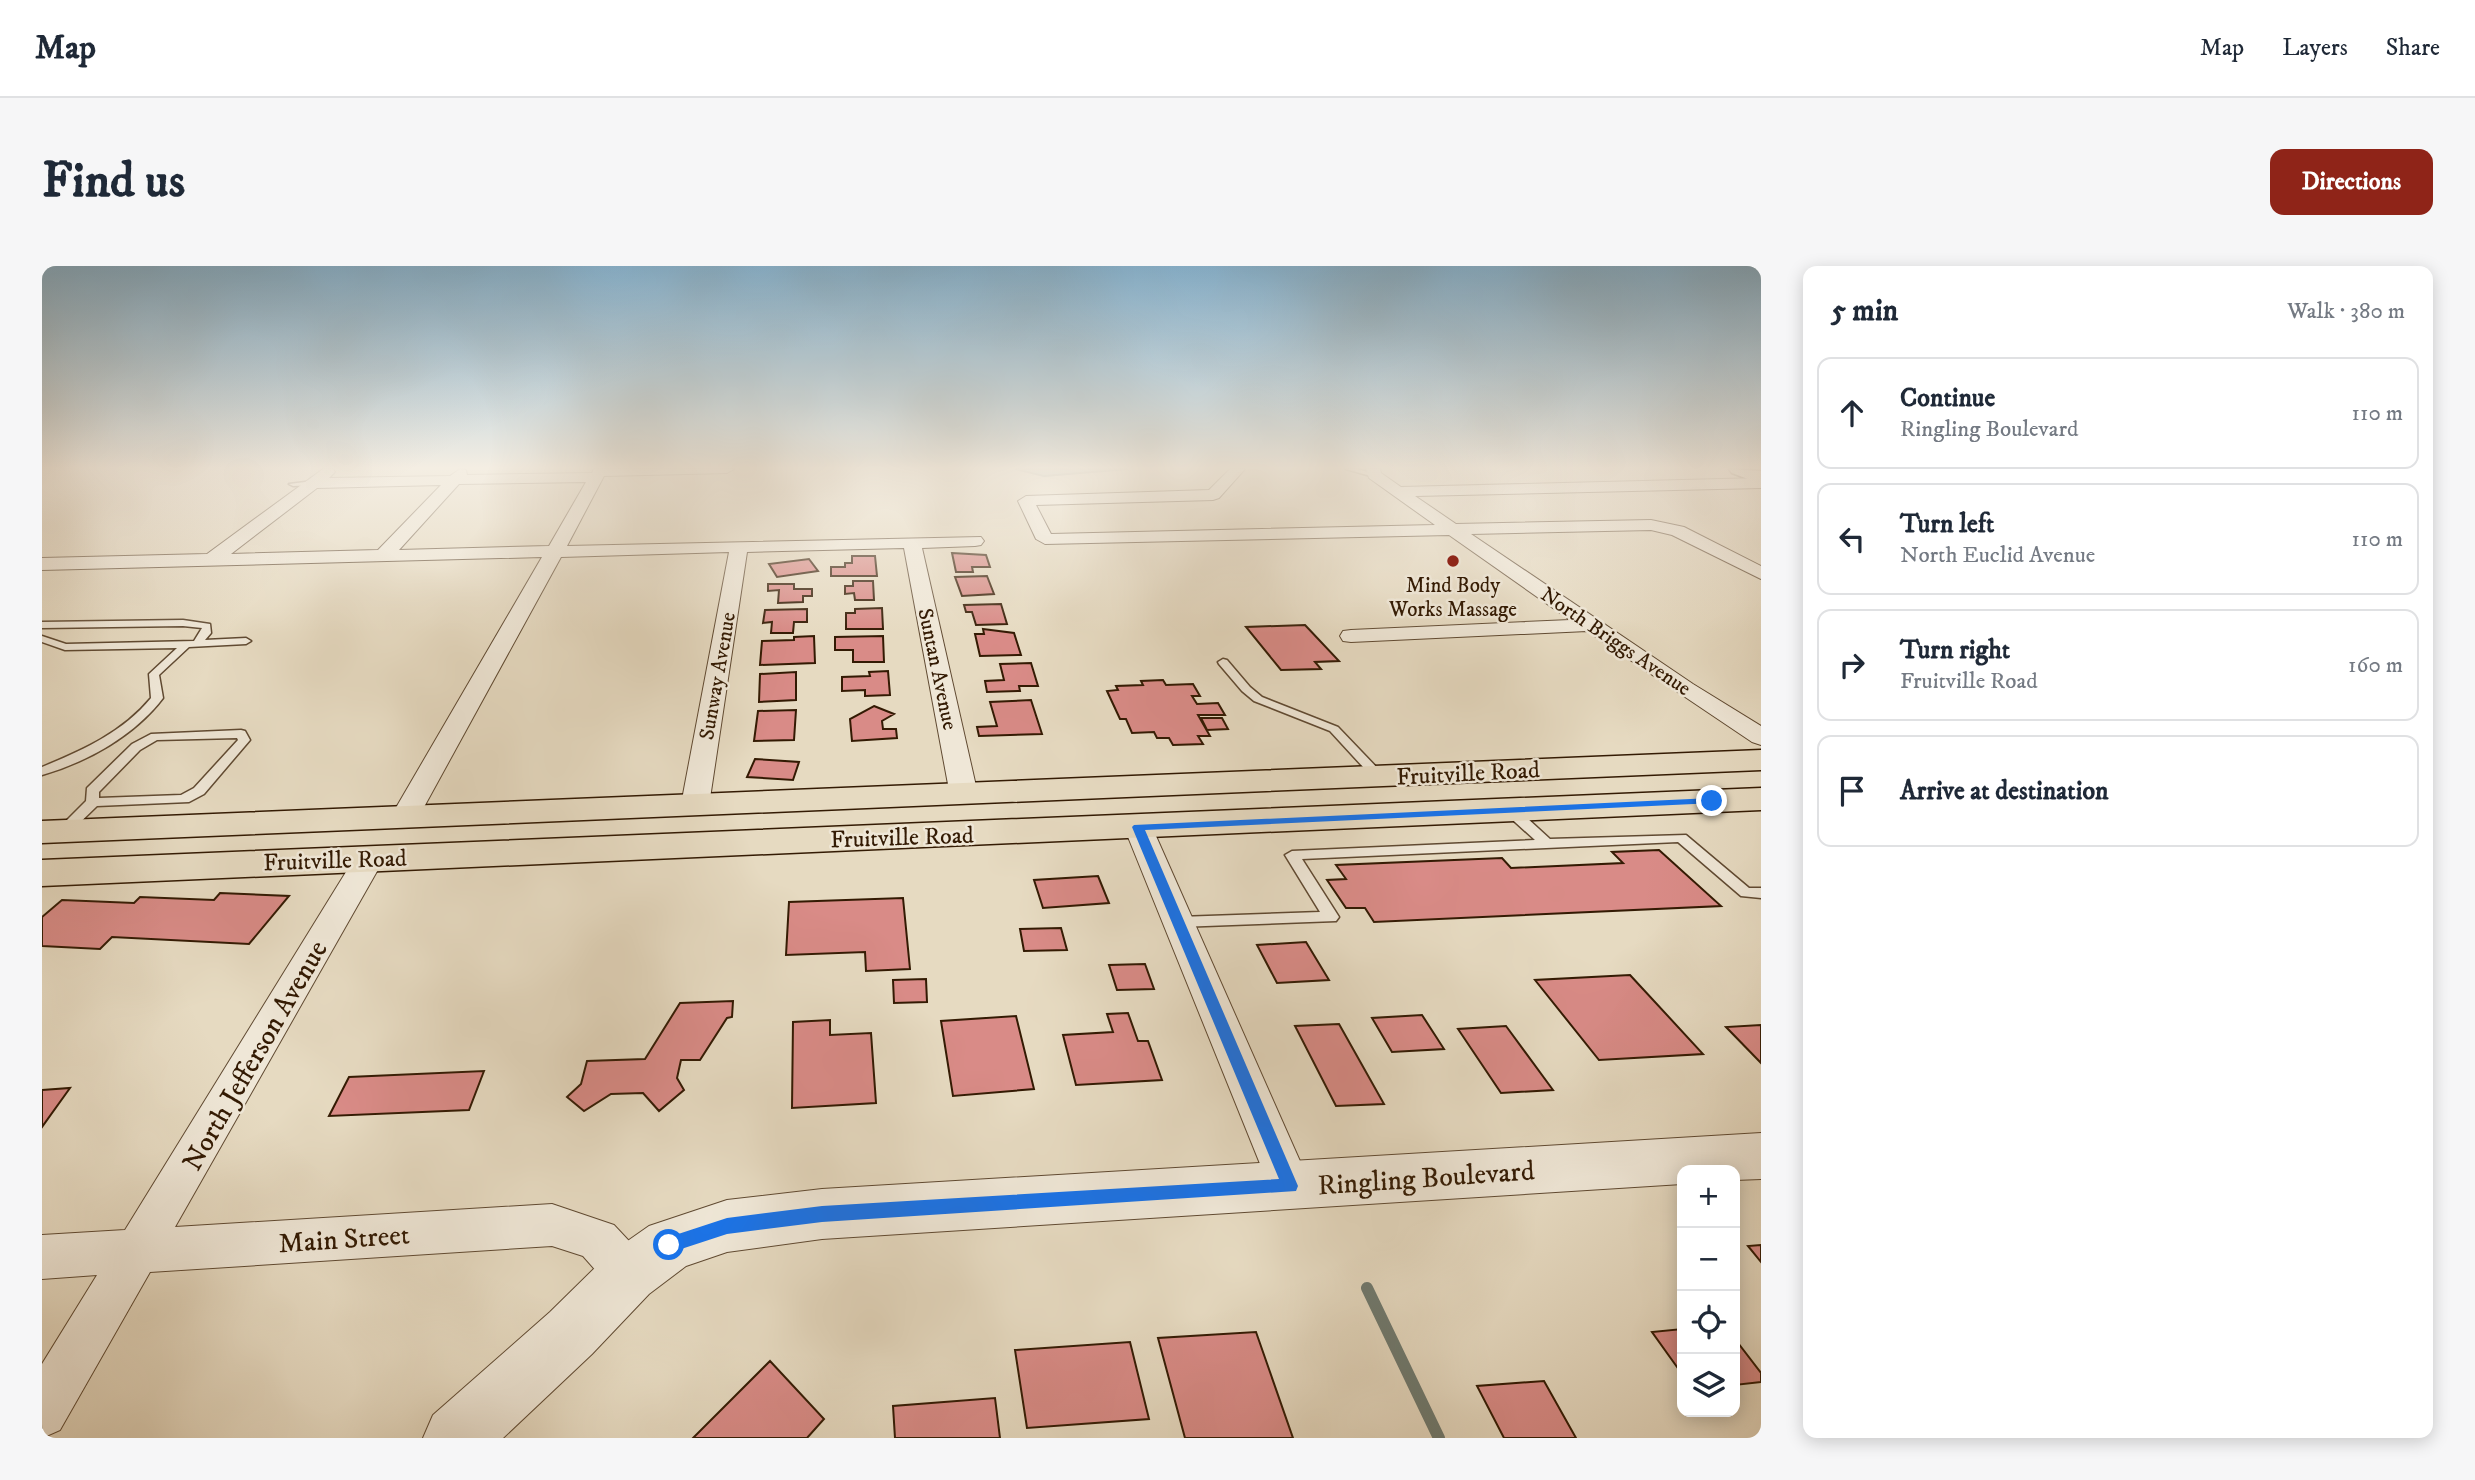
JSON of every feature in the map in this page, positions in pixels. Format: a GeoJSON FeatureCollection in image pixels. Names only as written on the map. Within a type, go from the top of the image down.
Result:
{"type":"FeatureCollection","features":[{"type":"Feature","properties":{"kind":"main road","name":"Fruitville Road"},"geometry":{"type":"LineString","coordinates":[[52,832],[1761,760]]}},
{"type":"Feature","properties":{"kind":"main road"},"geometry":{"type":"LineString","coordinates":[[1712,801],[1761,788]]}},
{"type":"Feature","properties":{"kind":"main road","name":"Fruitville Road"},"geometry":{"type":"LineString","coordinates":[[42,873],[1761,799]]}},
{"type":"Feature","properties":{"kind":"street"},"geometry":{"type":"LineString","coordinates":[[211,560],[259,524]]}},
{"type":"Feature","properties":{"kind":"street"},"geometry":{"type":"LineString","coordinates":[[382,557],[413,524]]}},
{"type":"Feature","properties":{"kind":"street"},"geometry":{"type":"LineString","coordinates":[[404,818],[570,524]]}},
{"type":"Feature","properties":{"kind":"street"},"geometry":{"type":"LineString","coordinates":[[1037,524],[1045,539],[1631,524],[1661,526],[1678,531],[1761,573]]}},
{"type":"Feature","properties":{"kind":"street","name":"North Briggs Avenue"},"geometry":{"type":"LineString","coordinates":[[1443,524],[1761,737]]}},
{"type":"Feature","properties":{"kind":"street"},"geometry":{"type":"LineString","coordinates":[[42,574],[50,564],[975,541]]}},
{"type":"Feature","properties":{"kind":"street","name":"Suntan Avenue"},"geometry":{"type":"LineString","coordinates":[[912,543],[964,795]]}},
{"type":"Feature","properties":{"kind":"street","name":"Sunway Avenue"},"geometry":{"type":"LineString","coordinates":[[695,805],[739,548]]}},
{"type":"Feature","properties":{"kind":"street"},"geometry":{"type":"LineString","coordinates":[[1350,636],[1591,625]]}},
{"type":"Feature","properties":{"kind":"street"},"geometry":{"type":"LineString","coordinates":[[1138,827],[1290,1186]]}},
{"type":"Feature","properties":{"kind":"street","name":"North Jefferson Avenue"},"geometry":{"type":"LineString","coordinates":[[42,1412],[369,859]]}},
{"type":"Feature","properties":{"kind":"street","name":"Ringling Boulevard"},"geometry":{"type":"LineString","coordinates":[[456,1438],[571,1333],[629,1274],[669,1245],[727,1226],[822,1214],[1761,1156]]}},
{"type":"Feature","properties":{"kind":"street","name":"Main Street"},"geometry":{"type":"LineString","coordinates":[[42,1257],[552,1225],[598,1240],[629,1274]]}},
{"type":"Feature","properties":{"kind":"lane"},"geometry":{"type":"LineString","coordinates":[[42,625],[200,623],[207,626],[206,633],[154,674],[156,698],[142,719],[92,750],[42,771]]}},
{"type":"Feature","properties":{"kind":"lane"},"geometry":{"type":"LineString","coordinates":[[42,639],[65,647],[246,641]]}},
{"type":"Feature","properties":{"kind":"lane"},"geometry":{"type":"LineString","coordinates":[[1223,662],[1245,689],[1258,699],[1334,729],[1380,777]]}},
{"type":"Feature","properties":{"kind":"lane"},"geometry":{"type":"LineString","coordinates":[[52,832],[93,802],[184,799],[199,791],[244,740],[241,734],[155,737],[144,741],[92,792],[93,802]]}},
{"type":"Feature","properties":{"kind":"lane"},"geometry":{"type":"LineString","coordinates":[[1510,810],[1546,844]]}},
{"type":"Feature","properties":{"kind":"lane"},"geometry":{"type":"LineString","coordinates":[[1179,922],[1331,917],[1292,855],[1681,838],[1746,893],[1761,893]]}},
{"type":"Feature","properties":{"kind":"building"},"geometry":{"type":"Polygon","coordinates":[[[952,553],[986,555],[990,567],[972,567],[973,572],[956,572],[952,553]]]}},
{"type":"Feature","properties":{"kind":"building"},"geometry":{"type":"Polygon","coordinates":[[[852,556],[875,556],[877,576],[831,576],[831,567],[845,567],[845,563],[852,563],[852,556]]]}},
{"type":"Feature","properties":{"kind":"building"},"geometry":{"type":"Polygon","coordinates":[[[809,559],[818,571],[777,577],[769,564],[809,559]]]}},
{"type":"Feature","properties":{"kind":"building"},"geometry":{"type":"Polygon","coordinates":[[[987,576],[994,594],[962,596],[955,577],[987,576]]]}},
{"type":"Feature","properties":{"kind":"building"},"geometry":{"type":"Polygon","coordinates":[[[853,581],[873,581],[874,600],[855,600],[854,593],[845,594],[845,586],[853,586],[853,581]]]}},
{"type":"Feature","properties":{"kind":"building"},"geometry":{"type":"Polygon","coordinates":[[[768,584],[794,584],[794,589],[812,589],[812,596],[803,596],[803,602],[778,603],[779,590],[768,591],[768,584]]]}},
{"type":"Feature","properties":{"kind":"building"},"geometry":{"type":"Polygon","coordinates":[[[1001,604],[1007,624],[976,625],[972,612],[966,612],[964,605],[1001,604]]]}},
{"type":"Feature","properties":{"kind":"building"},"geometry":{"type":"Polygon","coordinates":[[[882,608],[883,629],[846,629],[846,613],[855,613],[855,609],[882,608]]]}},
{"type":"Feature","properties":{"kind":"building"},"geometry":{"type":"Polygon","coordinates":[[[807,609],[807,622],[794,622],[793,633],[771,633],[772,622],[763,623],[765,610],[807,609]]]}},
{"type":"Feature","properties":{"kind":"building"},"geometry":{"type":"Polygon","coordinates":[[[1305,625],[1339,661],[1315,662],[1321,669],[1281,670],[1246,627],[1305,625]]]}},
{"type":"Feature","properties":{"kind":"building"},"geometry":{"type":"Polygon","coordinates":[[[983,629],[1014,633],[1021,655],[980,656],[975,634],[984,634],[983,629]]]}},
{"type":"Feature","properties":{"kind":"building"},"geometry":{"type":"Polygon","coordinates":[[[814,636],[815,663],[760,665],[762,641],[814,636]]]}},
{"type":"Feature","properties":{"kind":"building"},"geometry":{"type":"Polygon","coordinates":[[[883,636],[884,662],[853,662],[853,650],[835,650],[835,637],[883,636]]]}},
{"type":"Feature","properties":{"kind":"building"},"geometry":{"type":"Polygon","coordinates":[[[1031,663],[1038,686],[1019,686],[1020,691],[987,692],[985,681],[1004,680],[1000,664],[1031,663]]]}},
{"type":"Feature","properties":{"kind":"building"},"geometry":{"type":"Polygon","coordinates":[[[888,671],[890,695],[865,696],[865,690],[842,691],[842,677],[870,676],[869,672],[888,671]]]}},
{"type":"Feature","properties":{"kind":"building"},"geometry":{"type":"Polygon","coordinates":[[[796,672],[796,700],[759,702],[760,674],[796,672]]]}},
{"type":"Feature","properties":{"kind":"building"},"geometry":{"type":"Polygon","coordinates":[[[1163,680],[1166,685],[1193,684],[1200,696],[1192,696],[1197,704],[1218,703],[1225,715],[1198,715],[1210,736],[1198,736],[1203,744],[1173,745],[1169,738],[1157,738],[1154,732],[1132,733],[1126,719],[1120,719],[1107,691],[1118,690],[1116,686],[1143,685],[1141,681],[1163,680]]]}},
{"type":"Feature","properties":{"kind":"building"},"geometry":{"type":"Polygon","coordinates":[[[1031,700],[1042,734],[979,736],[977,727],[997,726],[990,702],[1031,700]]]}},
{"type":"Feature","properties":{"kind":"building"},"geometry":{"type":"Polygon","coordinates":[[[874,706],[894,714],[882,721],[883,729],[896,729],[897,738],[852,741],[850,719],[874,706]]]}},
{"type":"Feature","properties":{"kind":"building"},"geometry":{"type":"Polygon","coordinates":[[[796,710],[794,740],[754,741],[758,711],[796,710]]]}},
{"type":"Feature","properties":{"kind":"building"},"geometry":{"type":"Polygon","coordinates":[[[1201,718],[1222,718],[1228,729],[1207,730],[1201,718]]]}},
{"type":"Feature","properties":{"kind":"building"},"geometry":{"type":"Polygon","coordinates":[[[755,759],[799,762],[793,780],[747,777],[755,759]]]}},
{"type":"Feature","properties":{"kind":"building"},"geometry":{"type":"Polygon","coordinates":[[[1659,850],[1721,906],[1374,922],[1365,908],[1346,908],[1327,880],[1346,879],[1336,865],[1502,858],[1511,868],[1623,863],[1612,852],[1659,850]]]}},
{"type":"Feature","properties":{"kind":"building"},"geometry":{"type":"Polygon","coordinates":[[[1098,876],[1109,903],[1043,908],[1034,880],[1098,876]]]}},
{"type":"Feature","properties":{"kind":"building"},"geometry":{"type":"Polygon","coordinates":[[[220,893],[289,896],[249,944],[112,937],[100,949],[42,946],[42,917],[62,900],[134,903],[140,897],[214,900],[220,893]]]}},
{"type":"Feature","properties":{"kind":"building"},"geometry":{"type":"Polygon","coordinates":[[[903,898],[910,969],[866,971],[865,952],[786,955],[789,902],[903,898]]]}},
{"type":"Feature","properties":{"kind":"building"},"geometry":{"type":"Polygon","coordinates":[[[1061,928],[1067,950],[1024,951],[1020,929],[1061,928]]]}},
{"type":"Feature","properties":{"kind":"building"},"geometry":{"type":"Polygon","coordinates":[[[1306,942],[1329,980],[1277,983],[1257,945],[1306,942]]]}},
{"type":"Feature","properties":{"kind":"building"},"geometry":{"type":"Polygon","coordinates":[[[1145,964],[1154,989],[1117,990],[1109,965],[1145,964]]]}},
{"type":"Feature","properties":{"kind":"building"},"geometry":{"type":"Polygon","coordinates":[[[1630,975],[1703,1054],[1599,1060],[1535,980],[1630,975]]]}},
{"type":"Feature","properties":{"kind":"building"},"geometry":{"type":"Polygon","coordinates":[[[926,979],[927,1002],[894,1003],[893,980],[926,979]]]}},
{"type":"Feature","properties":{"kind":"building"},"geometry":{"type":"Polygon","coordinates":[[[733,1001],[732,1017],[727,1018],[700,1060],[681,1060],[677,1078],[684,1090],[659,1111],[643,1093],[611,1094],[584,1111],[567,1097],[581,1084],[587,1061],[645,1059],[680,1003],[733,1001]]]}},
{"type":"Feature","properties":{"kind":"building"},"geometry":{"type":"Polygon","coordinates":[[[1128,1013],[1138,1041],[1148,1041],[1162,1080],[1076,1085],[1063,1035],[1113,1032],[1107,1014],[1128,1013]]]}},
{"type":"Feature","properties":{"kind":"building"},"geometry":{"type":"Polygon","coordinates":[[[1422,1015],[1444,1049],[1392,1052],[1372,1018],[1422,1015]]]}},
{"type":"Feature","properties":{"kind":"building"},"geometry":{"type":"Polygon","coordinates":[[[1016,1016],[1034,1089],[953,1096],[941,1021],[1016,1016]]]}},
{"type":"Feature","properties":{"kind":"building"},"geometry":{"type":"Polygon","coordinates":[[[830,1020],[830,1035],[871,1033],[876,1103],[792,1108],[793,1022],[830,1020]]]}},
{"type":"Feature","properties":{"kind":"building"},"geometry":{"type":"Polygon","coordinates":[[[1339,1024],[1384,1104],[1336,1106],[1295,1026],[1339,1024]]]}},
{"type":"Feature","properties":{"kind":"building"},"geometry":{"type":"Polygon","coordinates":[[[1761,1025],[1761,1063],[1726,1027],[1761,1025]]]}},
{"type":"Feature","properties":{"kind":"building"},"geometry":{"type":"Polygon","coordinates":[[[1506,1026],[1553,1090],[1501,1093],[1458,1029],[1506,1026]]]}},
{"type":"Feature","properties":{"kind":"building"},"geometry":{"type":"Polygon","coordinates":[[[484,1071],[469,1110],[329,1116],[349,1077],[484,1071]]]}},
{"type":"Feature","properties":{"kind":"building"},"geometry":{"type":"Polygon","coordinates":[[[70,1088],[42,1127],[42,1090],[70,1088]]]}},
{"type":"Feature","properties":{"kind":"building"},"geometry":{"type":"Polygon","coordinates":[[[1761,1245],[1761,1262],[1748,1246],[1761,1245]]]}},
{"type":"Feature","properties":{"kind":"building"},"geometry":{"type":"Polygon","coordinates":[[[1677,1330],[1677,1367],[1652,1332],[1677,1330]]]}},
{"type":"Feature","properties":{"kind":"building"},"geometry":{"type":"Polygon","coordinates":[[[1256,1332],[1293,1438],[1185,1438],[1158,1338],[1256,1332]]]}},
{"type":"Feature","properties":{"kind":"building"},"geometry":{"type":"Polygon","coordinates":[[[1130,1342],[1149,1419],[1027,1428],[1015,1350],[1130,1342]]]}},
{"type":"Feature","properties":{"kind":"building"},"geometry":{"type":"Polygon","coordinates":[[[1740,1346],[1761,1373],[1761,1382],[1740,1384],[1740,1346]]]}},
{"type":"Feature","properties":{"kind":"building"},"geometry":{"type":"Polygon","coordinates":[[[770,1361],[824,1419],[807,1438],[693,1438],[770,1361]]]}},
{"type":"Feature","properties":{"kind":"building"},"geometry":{"type":"Polygon","coordinates":[[[1544,1381],[1576,1438],[1504,1438],[1477,1386],[1544,1381]]]}},
{"type":"Feature","properties":{"kind":"building"},"geometry":{"type":"Polygon","coordinates":[[[995,1398],[1000,1438],[895,1438],[893,1406],[995,1398]]]}},
{"type":"Feature","properties":{"kind":"waterway"},"geometry":{"type":"LineString","coordinates":[[1367,1288],[1439,1438]]}},
{"type":"Feature","properties":{"kind":"place","name":"Mind Body Works Massage"},"geometry":{"type":"Point","coordinates":[1453,561]}},
{"type":"Feature","properties":{"kind":"route"},"geometry":{"type":"LineString","coordinates":[[669,1245],[727,1226],[822,1214],[1290,1186],[1138,827],[1712,801]]}}]}
